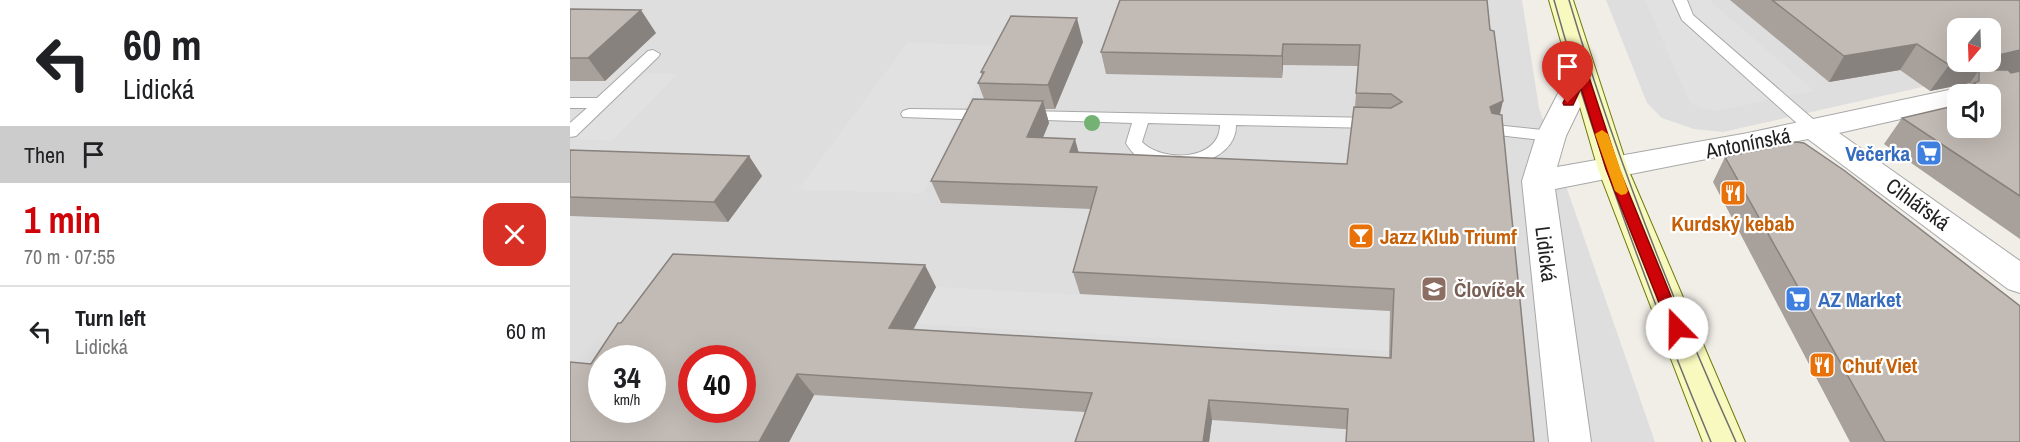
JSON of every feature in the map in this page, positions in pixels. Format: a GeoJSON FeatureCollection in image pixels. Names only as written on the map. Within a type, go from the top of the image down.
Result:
{"type":"FeatureCollection","features":[{"type":"Feature","properties":{"kind":"street"},"geometry":{"type":"LineString","coordinates":[[1562,0],[1582,74],[1613,169],[1724,442]]}},
{"type":"Feature","properties":{"kind":"street","name":"Lidická"},"geometry":{"type":"LineString","coordinates":[[1570,442],[1538,181],[1551,136],[1582,74]]}},
{"type":"Feature","properties":{"kind":"street","name":"Antonínská"},"geometry":{"type":"LineString","coordinates":[[1538,181],[1815,130],[1947,99]]}},
{"type":"Feature","properties":{"kind":"street","name":"Cihlářská"},"geometry":{"type":"LineString","coordinates":[[1815,130],[2020,279]]}},
{"type":"Feature","properties":{"kind":"lane"},"geometry":{"type":"LineString","coordinates":[[1680,0],[1687,16],[1815,130]]}},
{"type":"Feature","properties":{"kind":"lane"},"geometry":{"type":"LineString","coordinates":[[570,132],[653,54]]}},
{"type":"Feature","properties":{"kind":"lane"},"geometry":{"type":"LineString","coordinates":[[570,103],[600,104]]}},
{"type":"Feature","properties":{"kind":"lane"},"geometry":{"type":"LineString","coordinates":[[909,114],[1389,123]]}},
{"type":"Feature","properties":{"kind":"lane"},"geometry":{"type":"LineString","coordinates":[[1141,118],[1134,143],[1145,154],[1166,159],[1193,160],[1216,151],[1226,139],[1228,120]]}},
{"type":"Feature","properties":{"kind":"lane"},"geometry":{"type":"LineString","coordinates":[[1495,130],[1551,136]]}},
{"type":"Feature","properties":{"kind":"shaded area"},"geometry":{"type":"Polygon","coordinates":[[[570,0],[1522,0],[1539,108],[1655,442],[570,442],[570,0]]]}},
{"type":"Feature","properties":{"kind":"shaded area"},"geometry":{"type":"Polygon","coordinates":[[[1606,0],[2020,0],[2020,65],[2001,69],[2001,18],[1947,18],[1947,72],[1989,72],[1723,132],[1694,129],[1662,118],[1647,103],[1606,0]]]}},
{"type":"Feature","properties":{"kind":"shaded area"},"geometry":{"type":"Polygon","coordinates":[[[1645,0],[1709,0],[1814,91],[1720,111],[1700,108],[1690,103],[1645,0]]]}},
{"type":"Feature","properties":{"kind":"shaded area"},"geometry":{"type":"Polygon","coordinates":[[[908,42],[996,46],[923,193],[798,190],[908,42]]]}},
{"type":"Feature","properties":{"kind":"shaded area"},"geometry":{"type":"Polygon","coordinates":[[[644,73],[678,74],[612,141],[574,139],[644,73]]]}},
{"type":"Feature","properties":{"kind":"shaded area"},"geometry":{"type":"Polygon","coordinates":[[[936,287],[1390,311],[1389,351],[916,324],[936,287]]]}},
{"type":"Feature","properties":{"kind":"building"},"geometry":{"type":"Polygon","coordinates":[[[1120,0],[1487,0],[1490,30],[1494,31],[1503,101],[1490,107],[1492,113],[1502,115],[1534,442],[1346,442],[1348,409],[1209,400],[1203,442],[1075,442],[1092,393],[797,374],[759,442],[570,442],[570,362],[588,364],[588,423],[666,423],[666,345],[604,345],[618,323],[621,323],[673,254],[925,265],[889,328],[1391,358],[1394,289],[1073,272],[1097,187],[931,181],[973,99],[1043,101],[1027,137],[1075,139],[1070,152],[1347,164],[1354,107],[1391,108],[1402,102],[1391,94],[1356,93],[1360,45],[1283,44],[1282,56],[1101,52],[1120,0]]]}},
{"type":"Feature","properties":{"kind":"building"},"geometry":{"type":"Polygon","coordinates":[[[1772,0],[2020,0],[2020,50],[2001,54],[2001,18],[1947,18],[1947,64],[1917,44],[1844,56],[1772,0]]]}},
{"type":"Feature","properties":{"kind":"building"},"geometry":{"type":"Polygon","coordinates":[[[570,9],[641,10],[588,58],[570,58],[570,9]]]}},
{"type":"Feature","properties":{"kind":"building"},"geometry":{"type":"Polygon","coordinates":[[[1011,16],[1077,18],[1048,85],[978,83],[984,72],[981,72],[1011,16]]]}},
{"type":"Feature","properties":{"kind":"building"},"geometry":{"type":"Polygon","coordinates":[[[2020,71],[2020,196],[1902,118],[1947,108],[1947,138],[2001,138],[2001,84],[1974,83],[1979,81],[1979,72],[2020,71]]]}},
{"type":"Feature","properties":{"kind":"building"},"geometry":{"type":"Polygon","coordinates":[[[1796,142],[1804,143],[1845,171],[2020,306],[2020,442],[1885,442],[1725,157],[1796,142]]]}},
{"type":"Feature","properties":{"kind":"building"},"geometry":{"type":"Polygon","coordinates":[[[570,150],[749,156],[714,202],[570,197],[570,150]]]}},
{"type":"Feature","properties":{"kind":"tram line"},"geometry":{"type":"LineString","coordinates":[[1554,0],[1625,223],[1711,442]]}},
{"type":"Feature","properties":{"kind":"tram line"},"geometry":{"type":"LineString","coordinates":[[1569,0],[1624,169],[1666,279],[1736,442]]}},
{"type":"Feature","properties":{"kind":"slow traffic"},"geometry":{"type":"LineString","coordinates":[[1602,134],[1621,191]]}},
{"type":"Feature","properties":{"kind":"place","name":"Večerka"},"geometry":{"type":"Point","coordinates":[1929,153]}},
{"type":"Feature","properties":{"kind":"place","name":"Kurdský kebab"},"geometry":{"type":"Point","coordinates":[1733,193]}},
{"type":"Feature","properties":{"kind":"place","name":"Jazz Klub Triumf"},"geometry":{"type":"Point","coordinates":[1361,236]}},
{"type":"Feature","properties":{"kind":"place","name":"Človíček"},"geometry":{"type":"Point","coordinates":[1434,289]}},
{"type":"Feature","properties":{"kind":"place","name":"AZ Market"},"geometry":{"type":"Point","coordinates":[1798,299]}},
{"type":"Feature","properties":{"kind":"place","name":"Chuť Viet"},"geometry":{"type":"Point","coordinates":[1822,365]}},
{"type":"Feature","properties":{"kind":"route"},"geometry":{"type":"LineString","coordinates":[[1568,103],[1582,74],[1613,169],[1677,328]]}}]}
